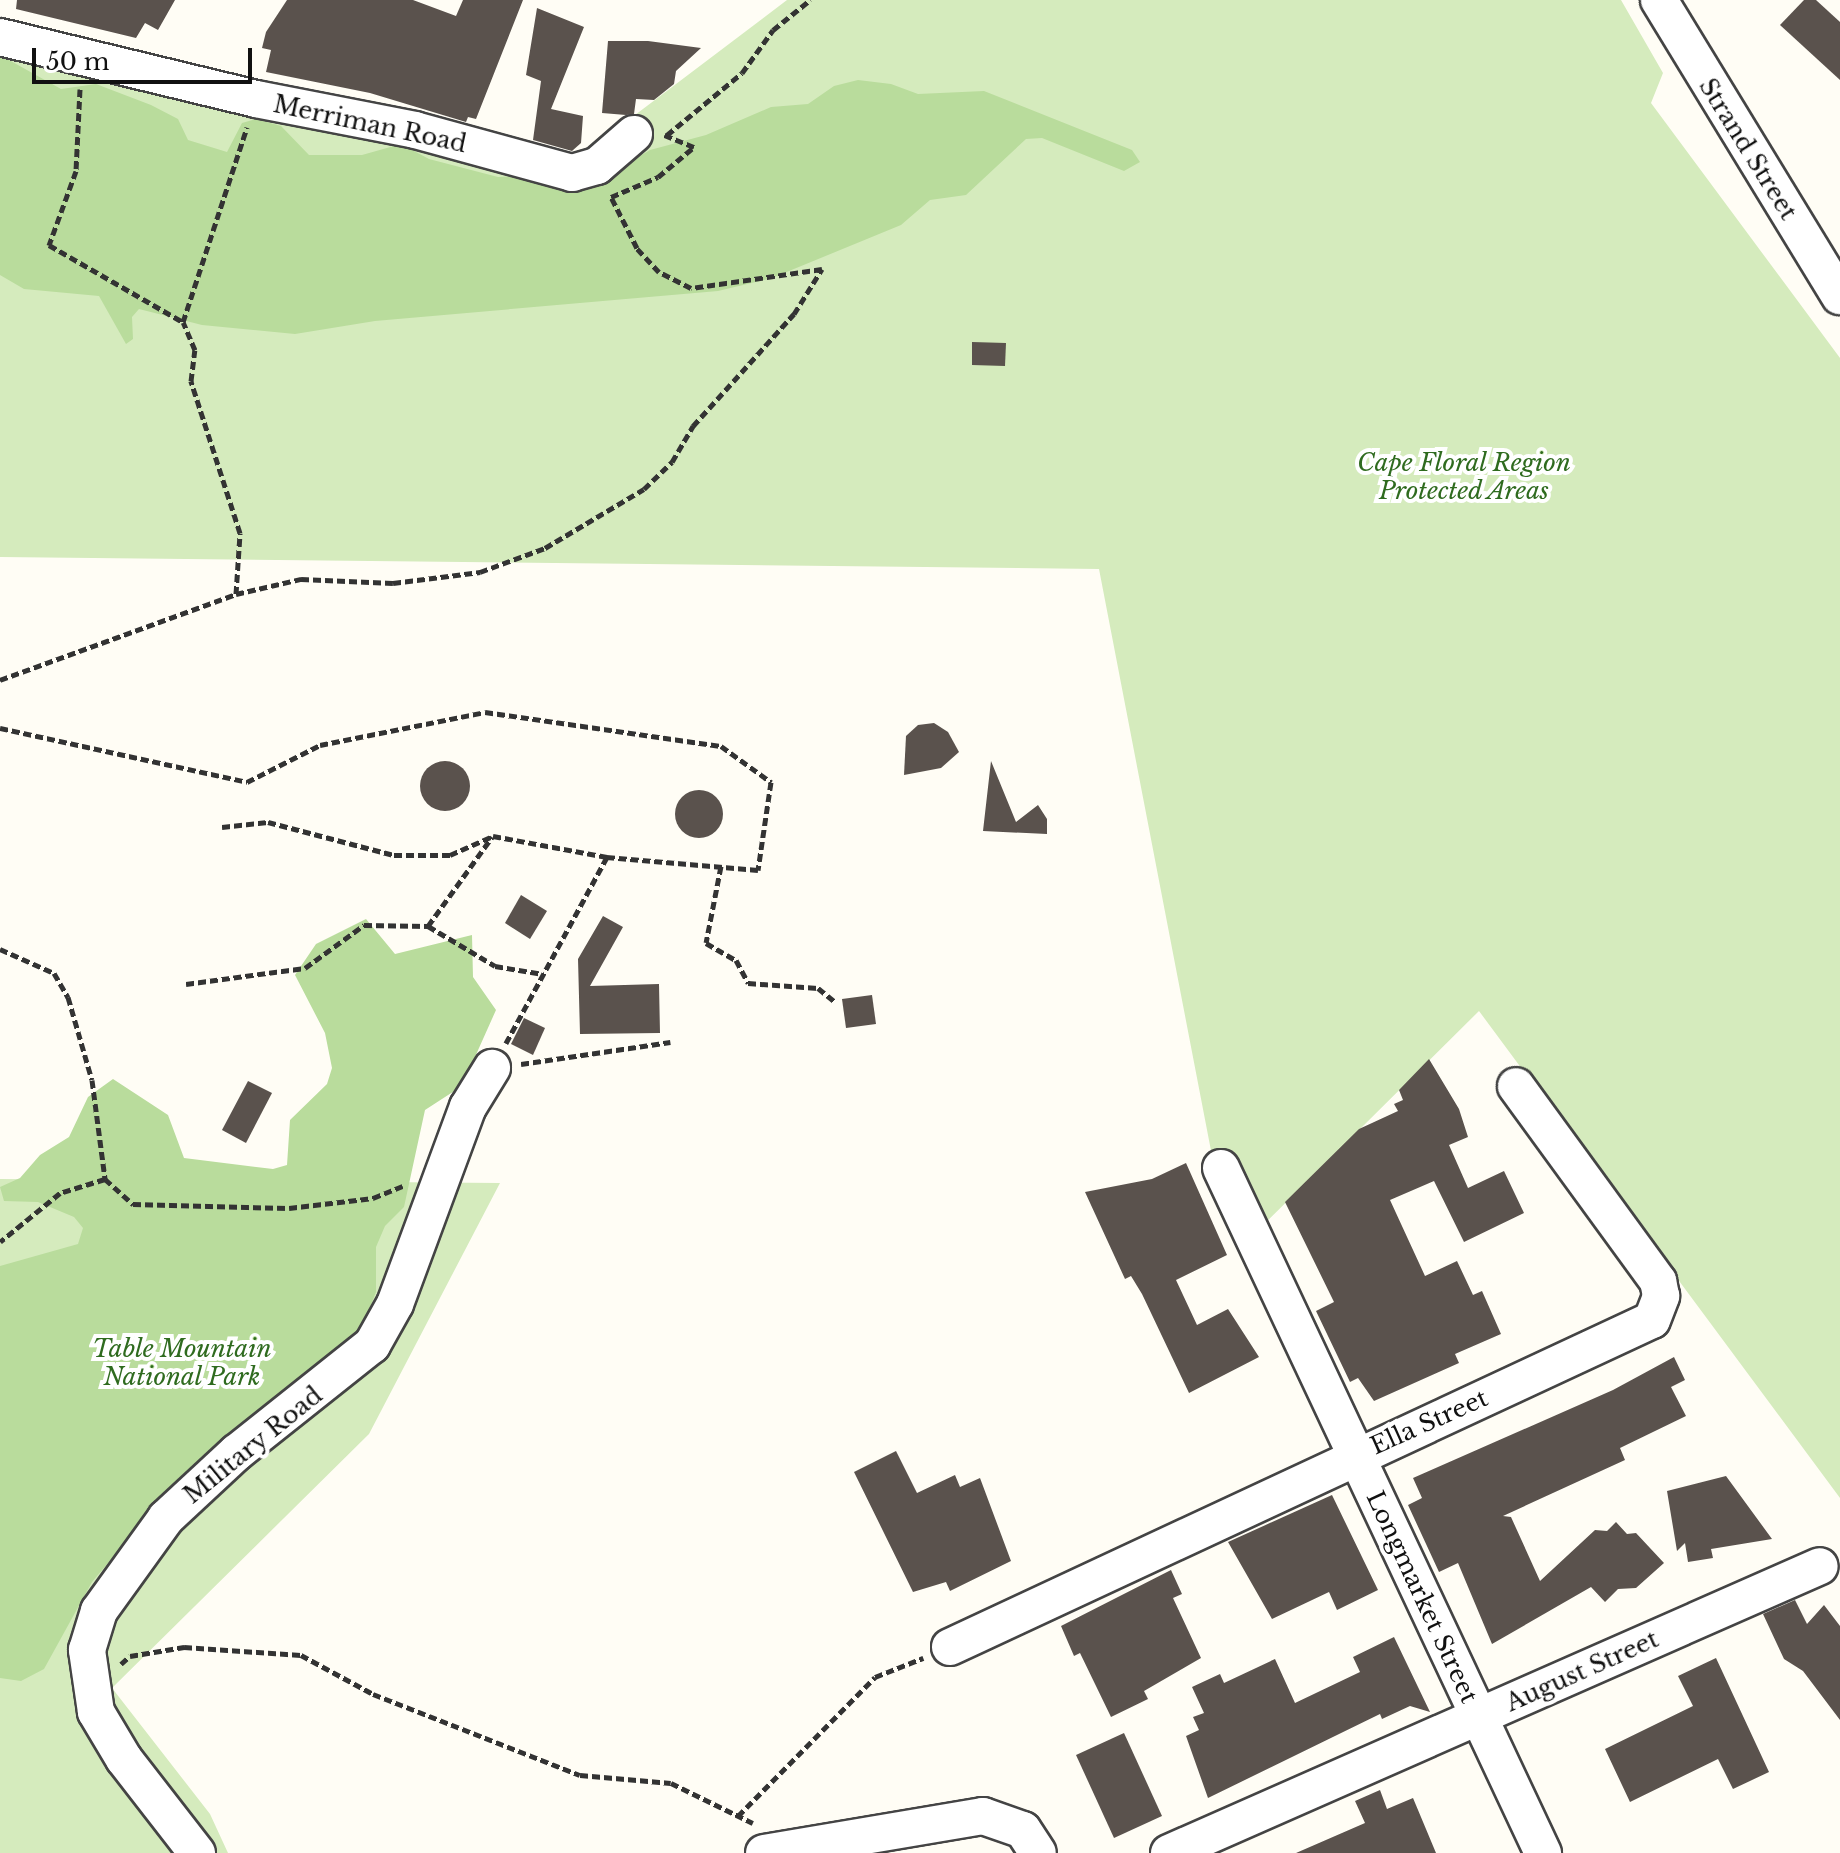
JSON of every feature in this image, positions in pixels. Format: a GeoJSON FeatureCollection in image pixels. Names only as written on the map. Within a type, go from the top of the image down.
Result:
{"type":"FeatureCollection","features":[{"type":"Feature","properties":{"kind":"street","name":"Strand Street"},"geometry":{"type":"LineString","coordinates":[[1659,0],[1840,296]]}},
{"type":"Feature","properties":{"kind":"street","name":"Merriman Road"},"geometry":{"type":"LineString","coordinates":[[0,37],[256,99],[415,130],[572,173],[597,166],[650,135]]}},
{"type":"Feature","properties":{"kind":"street","name":"Military Road"},"geometry":{"type":"LineString","coordinates":[[197,1853],[124,1759],[96,1712],[89,1689],[87,1650],[99,1611],[166,1518],[236,1453],[372,1345],[395,1304],[468,1107],[492,1068]]}},
{"type":"Feature","properties":{"kind":"street","name":"Ella Street"},"geometry":{"type":"LineString","coordinates":[[950,1647],[1356,1455],[1635,1331],[1658,1309],[1658,1281],[1516,1086]]}},
{"type":"Feature","properties":{"kind":"street","name":"Longmarket Street"},"geometry":{"type":"LineString","coordinates":[[1221,1168],[1543,1853]]}},
{"type":"Feature","properties":{"kind":"street","name":"August Street"},"geometry":{"type":"LineString","coordinates":[[1169,1853],[1820,1566]]}},
{"type":"Feature","properties":{"kind":"street"},"geometry":{"type":"LineString","coordinates":[[764,1853],[983,1816],[1023,1830],[1038,1853]]}},
{"type":"Feature","properties":{"kind":"path"},"geometry":{"type":"LineString","coordinates":[[650,135],[742,73],[773,30],[810,0]]}},
{"type":"Feature","properties":{"kind":"path"},"geometry":{"type":"LineString","coordinates":[[81,56],[76,171],[49,245],[183,322],[195,350],[191,381],[240,533],[236,594]]}},
{"type":"Feature","properties":{"kind":"path"},"geometry":{"type":"LineString","coordinates":[[183,322],[256,99]]}},
{"type":"Feature","properties":{"kind":"path"},"geometry":{"type":"LineString","coordinates":[[0,680],[236,594],[301,579],[393,583],[480,572],[545,548],[644,489],[672,462],[693,426],[794,314],[822,269],[691,288],[659,272],[637,248],[611,197],[658,177],[694,147],[650,135]]}},
{"type":"Feature","properties":{"kind":"path"},"geometry":{"type":"LineString","coordinates":[[0,728],[247,782],[320,745],[485,712],[721,746],[771,782],[758,870],[607,857],[493,836],[450,855],[394,855],[268,822],[222,827]]}},
{"type":"Feature","properties":{"kind":"path"},"geometry":{"type":"LineString","coordinates":[[428,926],[493,836]]}},
{"type":"Feature","properties":{"kind":"path"},"geometry":{"type":"LineString","coordinates":[[492,1068],[607,857]]}},
{"type":"Feature","properties":{"kind":"path"},"geometry":{"type":"LineString","coordinates":[[721,866],[706,943],[736,960],[748,983],[818,988],[834,1001]]}},
{"type":"Feature","properties":{"kind":"path"},"geometry":{"type":"LineString","coordinates":[[186,984],[305,968],[364,925],[428,926],[495,966],[543,974]]}},
{"type":"Feature","properties":{"kind":"path"},"geometry":{"type":"LineString","coordinates":[[0,949],[54,973],[68,997],[92,1080],[105,1179],[133,1204],[289,1208],[373,1198],[445,1169]]}},
{"type":"Feature","properties":{"kind":"path"},"geometry":{"type":"LineString","coordinates":[[492,1068],[670,1042]]}},
{"type":"Feature","properties":{"kind":"path"},"geometry":{"type":"LineString","coordinates":[[0,1242],[20,1221],[60,1193],[105,1179]]}},
{"type":"Feature","properties":{"kind":"path"},"geometry":{"type":"LineString","coordinates":[[89,1689],[130,1656],[184,1647],[301,1655],[373,1694],[580,1775],[671,1783],[801,1845]]}},
{"type":"Feature","properties":{"kind":"path"},"geometry":{"type":"LineString","coordinates":[[738,1816],[875,1677],[950,1647]]}},
{"type":"Feature","properties":{"kind":"green space","name":"Cape Floral Region Protected Areas"},"geometry":{"type":"Polygon","coordinates":[[[787,0],[1621,0],[1663,73],[1651,103],[1840,358],[1840,1498],[1479,1011],[1250,1238],[1218,1187],[1099,569],[0,557],[0,49],[566,187],[594,146],[787,0]]]}},
{"type":"Feature","properties":{"kind":"green space"},"geometry":{"type":"Polygon","coordinates":[[[0,55],[61,89],[96,84],[151,105],[178,119],[188,140],[227,152],[242,123],[256,119],[281,126],[309,155],[362,155],[401,144],[429,159],[498,177],[615,171],[650,150],[706,135],[771,107],[808,104],[834,86],[858,80],[891,84],[918,94],[984,91],[1132,150],[1140,162],[1124,171],[1042,138],[1026,139],[966,195],[930,200],[901,225],[772,278],[718,291],[375,321],[295,334],[202,325],[139,309],[132,317],[133,339],[126,344],[99,296],[24,289],[0,275],[0,55]]]}},
{"type":"Feature","properties":{"kind":"green space"},"geometry":{"type":"Polygon","coordinates":[[[366,919],[395,954],[472,935],[473,977],[496,1010],[462,1086],[425,1110],[404,1207],[385,1226],[376,1247],[376,1292],[360,1333],[139,1526],[92,1582],[44,1669],[21,1681],[0,1678],[0,1266],[78,1244],[83,1228],[74,1217],[38,1202],[4,1201],[0,1187],[20,1178],[40,1155],[69,1137],[88,1097],[113,1079],[168,1115],[184,1158],[273,1169],[287,1165],[290,1120],[327,1084],[332,1068],[325,1033],[295,975],[316,944],[366,919]]]}},
{"type":"Feature","properties":{"kind":"green space","name":"Table Mountain National Park"},"geometry":{"type":"Polygon","coordinates":[[[0,1179],[500,1183],[369,1434],[112,1688],[210,1814],[228,1853],[0,1853],[0,1179]]]}},
{"type":"Feature","properties":{"kind":"building"},"geometry":{"type":"Polygon","coordinates":[[[17,0],[175,0],[158,30],[145,23],[136,38],[16,9],[17,0]]]}},
{"type":"Feature","properties":{"kind":"building"},"geometry":{"type":"Polygon","coordinates":[[[287,0],[413,0],[456,16],[463,0],[523,0],[476,119],[468,117],[466,122],[370,93],[266,72],[271,50],[262,48],[266,32],[287,0]]]}},
{"type":"Feature","properties":{"kind":"building"},"geometry":{"type":"Polygon","coordinates":[[[1804,0],[1816,0],[1840,22],[1840,80],[1780,25],[1804,0]]]}},
{"type":"Feature","properties":{"kind":"building"},"geometry":{"type":"Polygon","coordinates":[[[537,8],[584,27],[551,109],[583,116],[581,143],[572,151],[533,140],[541,81],[526,75],[537,8]]]}},
{"type":"Feature","properties":{"kind":"building"},"geometry":{"type":"Polygon","coordinates":[[[608,41],[648,41],[701,48],[676,71],[674,84],[654,100],[636,99],[634,114],[626,115],[602,113],[608,41]]]}},
{"type":"Feature","properties":{"kind":"building"},"geometry":{"type":"Polygon","coordinates":[[[972,342],[1006,343],[1005,366],[972,365],[972,342]]]}},
{"type":"Feature","properties":{"kind":"building"},"geometry":{"type":"Polygon","coordinates":[[[934,723],[948,732],[959,752],[941,768],[904,775],[906,736],[918,725],[934,723]]]}},
{"type":"Feature","properties":{"kind":"building"},"geometry":{"type":"Polygon","coordinates":[[[445,761],[462,769],[470,786],[462,803],[445,811],[428,803],[420,786],[428,769],[445,761]]]}},
{"type":"Feature","properties":{"kind":"building"},"geometry":{"type":"Polygon","coordinates":[[[991,761],[1016,822],[1038,805],[1047,819],[1047,834],[983,831],[991,761]]]}},
{"type":"Feature","properties":{"kind":"building"},"geometry":{"type":"Polygon","coordinates":[[[699,790],[708,791],[716,797],[722,805],[722,823],[716,831],[708,837],[699,838],[690,837],[682,831],[676,823],[675,814],[676,805],[682,797],[690,791],[699,790]]]}},
{"type":"Feature","properties":{"kind":"building"},"geometry":{"type":"Polygon","coordinates":[[[521,895],[547,911],[530,939],[505,923],[521,895]]]}},
{"type":"Feature","properties":{"kind":"building"},"geometry":{"type":"Polygon","coordinates":[[[603,916],[623,927],[590,986],[659,984],[660,1033],[580,1034],[578,959],[603,916]]]}},
{"type":"Feature","properties":{"kind":"building"},"geometry":{"type":"Polygon","coordinates":[[[872,995],[876,1024],[846,1028],[842,999],[872,995]]]}},
{"type":"Feature","properties":{"kind":"building"},"geometry":{"type":"Polygon","coordinates":[[[524,1018],[545,1028],[533,1055],[511,1044],[524,1018]]]}},
{"type":"Feature","properties":{"kind":"building"},"geometry":{"type":"Polygon","coordinates":[[[1429,1059],[1459,1109],[1468,1137],[1449,1145],[1468,1188],[1504,1171],[1524,1213],[1464,1242],[1434,1181],[1390,1200],[1425,1276],[1457,1261],[1473,1295],[1482,1291],[1501,1334],[1455,1354],[1459,1363],[1374,1401],[1358,1378],[1350,1382],[1316,1311],[1334,1302],[1285,1202],[1359,1129],[1398,1111],[1394,1104],[1403,1100],[1399,1090],[1429,1059]]]}},
{"type":"Feature","properties":{"kind":"building"},"geometry":{"type":"Polygon","coordinates":[[[248,1081],[272,1093],[246,1143],[222,1130],[248,1081]]]}},
{"type":"Feature","properties":{"kind":"building"},"geometry":{"type":"Polygon","coordinates":[[[1186,1163],[1227,1255],[1176,1280],[1197,1325],[1228,1309],[1259,1357],[1189,1393],[1142,1294],[1131,1276],[1125,1279],[1085,1192],[1152,1179],[1186,1163]]]}},
{"type":"Feature","properties":{"kind":"building"},"geometry":{"type":"Polygon","coordinates":[[[1674,1357],[1685,1380],[1671,1387],[1686,1416],[1620,1448],[1625,1460],[1503,1516],[1511,1517],[1540,1581],[1595,1530],[1607,1531],[1616,1522],[1627,1534],[1636,1533],[1664,1563],[1636,1588],[1618,1589],[1605,1602],[1591,1587],[1492,1644],[1458,1563],[1439,1572],[1408,1505],[1422,1498],[1413,1478],[1613,1390],[1674,1357]]]}},
{"type":"Feature","properties":{"kind":"building"},"geometry":{"type":"Polygon","coordinates":[[[896,1451],[917,1493],[955,1475],[960,1487],[980,1478],[1011,1561],[950,1591],[946,1582],[913,1592],[854,1472],[896,1451]]]}},
{"type":"Feature","properties":{"kind":"building"},"geometry":{"type":"Polygon","coordinates":[[[1726,1476],[1772,1539],[1711,1549],[1713,1558],[1688,1562],[1685,1543],[1677,1551],[1667,1491],[1726,1476]]]}},
{"type":"Feature","properties":{"kind":"building"},"geometry":{"type":"Polygon","coordinates":[[[1332,1495],[1378,1590],[1337,1610],[1329,1592],[1272,1619],[1228,1542],[1332,1495]]]}},
{"type":"Feature","properties":{"kind":"building"},"geometry":{"type":"Polygon","coordinates":[[[1171,1570],[1182,1594],[1173,1598],[1201,1658],[1144,1691],[1148,1699],[1111,1717],[1080,1653],[1074,1656],[1061,1626],[1171,1570]]]}},
{"type":"Feature","properties":{"kind":"building"},"geometry":{"type":"Polygon","coordinates":[[[1795,1600],[1807,1624],[1824,1605],[1840,1626],[1840,1720],[1803,1671],[1784,1659],[1763,1614],[1795,1600]]]}},
{"type":"Feature","properties":{"kind":"building"},"geometry":{"type":"Polygon","coordinates":[[[1394,1637],[1430,1712],[1410,1706],[1382,1719],[1380,1714],[1208,1798],[1186,1736],[1199,1730],[1193,1717],[1204,1713],[1192,1687],[1220,1674],[1224,1683],[1275,1659],[1295,1703],[1360,1672],[1353,1657],[1394,1637]]]}},
{"type":"Feature","properties":{"kind":"building"},"geometry":{"type":"Polygon","coordinates":[[[1716,1658],[1769,1772],[1733,1789],[1718,1759],[1630,1802],[1605,1749],[1693,1706],[1678,1676],[1716,1658]]]}},
{"type":"Feature","properties":{"kind":"building"},"geometry":{"type":"Polygon","coordinates":[[[1124,1733],[1162,1816],[1114,1838],[1076,1755],[1124,1733]]]}},
{"type":"Feature","properties":{"kind":"building"},"geometry":{"type":"Polygon","coordinates":[[[1380,1790],[1387,1809],[1413,1798],[1436,1853],[1296,1853],[1365,1823],[1355,1801],[1380,1790]]]}}]}
